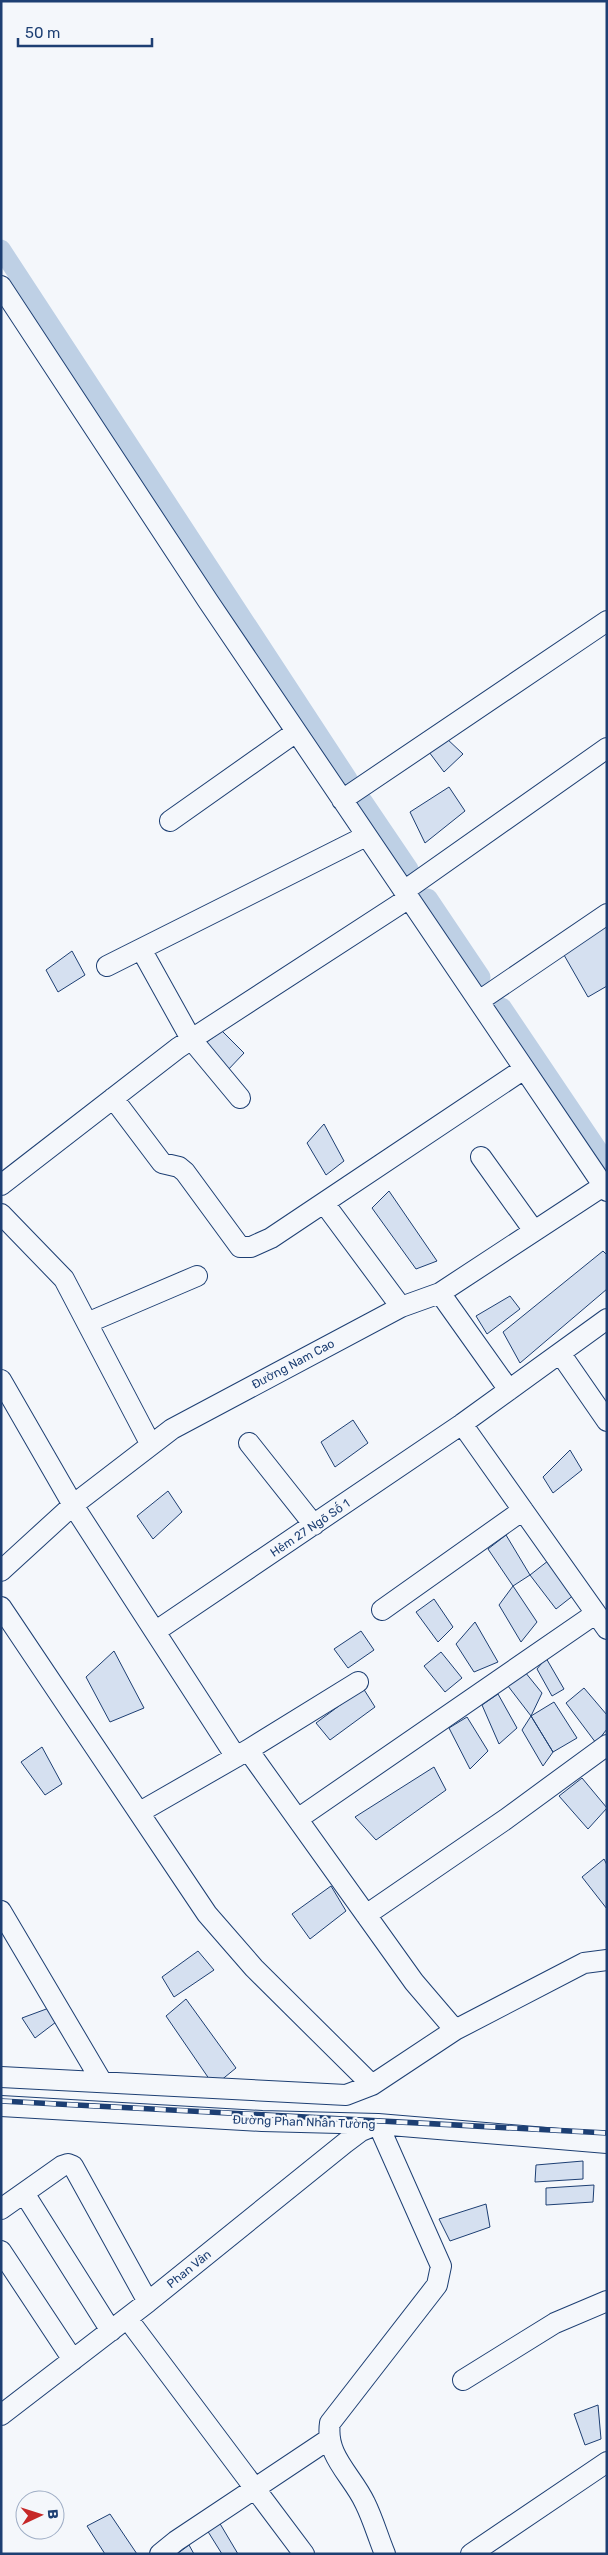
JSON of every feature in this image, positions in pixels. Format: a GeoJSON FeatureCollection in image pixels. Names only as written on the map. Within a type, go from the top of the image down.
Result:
{"type":"FeatureCollection","features":[{"type":"Feature","properties":{"kind":"street"},"geometry":{"type":"LineString","coordinates":[[1,286],[296,732],[605,1188]]}},
{"type":"Feature","properties":{"kind":"street"},"geometry":{"type":"LineString","coordinates":[[342,800],[607,621]]}},
{"type":"Feature","properties":{"kind":"street"},"geometry":{"type":"LineString","coordinates":[[170,821],[296,732]]}},
{"type":"Feature","properties":{"kind":"street"},"geometry":{"type":"LineString","coordinates":[[1,1185],[191,1039],[407,895],[607,748]]}},
{"type":"Feature","properties":{"kind":"street"},"geometry":{"type":"LineString","coordinates":[[107,966],[366,836]]}},
{"type":"Feature","properties":{"kind":"street"},"geometry":{"type":"LineString","coordinates":[[479,1001],[607,914]]}},
{"type":"Feature","properties":{"kind":"street"},"geometry":{"type":"LineString","coordinates":[[141,949],[191,1039],[240,1098]]}},
{"type":"Feature","properties":{"kind":"street"},"geometry":{"type":"LineString","coordinates":[[113,1098],[162,1163],[179,1167],[185,1172],[240,1247],[251,1247],[271,1238],[524,1069]]}},
{"type":"Feature","properties":{"kind":"street"},"geometry":{"type":"LineString","coordinates":[[481,1157],[534,1231]]}},
{"type":"Feature","properties":{"kind":"street","name":"Đường Nam Cao"},"geometry":{"type":"LineString","coordinates":[[1,1571],[73,1505],[172,1429],[401,1306],[440,1293],[534,1231],[605,1188]]}},
{"type":"Feature","properties":{"kind":"street"},"geometry":{"type":"LineString","coordinates":[[324,1203],[401,1306]]}},
{"type":"Feature","properties":{"kind":"street"},"geometry":{"type":"LineString","coordinates":[[1,1214],[64,1279],[150,1445]]}},
{"type":"Feature","properties":{"kind":"street"},"geometry":{"type":"LineString","coordinates":[[87,1323],[197,1276]]}},
{"type":"Feature","properties":{"kind":"street"},"geometry":{"type":"LineString","coordinates":[[440,1293],[509,1390]]}},
{"type":"Feature","properties":{"kind":"street","name":"Hẻm 27 Ngõ Số 1"},"geometry":{"type":"LineString","coordinates":[[156,1631],[462,1424],[607,1320]]}},
{"type":"Feature","properties":{"kind":"street"},"geometry":{"type":"LineString","coordinates":[[560,1353],[607,1421]]}},
{"type":"Feature","properties":{"kind":"street"},"geometry":{"type":"LineString","coordinates":[[2,1383],[73,1505],[156,1631],[242,1753],[299,1818],[414,1982],[455,2030]]}},
{"type":"Feature","properties":{"kind":"street"},"geometry":{"type":"LineString","coordinates":[[299,1818],[601,1621],[462,1424]]}},
{"type":"Feature","properties":{"kind":"street"},"geometry":{"type":"LineString","coordinates":[[248,1443],[314,1525]]}},
{"type":"Feature","properties":{"kind":"street"},"geometry":{"type":"LineString","coordinates":[[382,1610],[522,1510]]}},
{"type":"Feature","properties":{"kind":"street"},"geometry":{"type":"LineString","coordinates":[[1,1607],[213,1921],[254,1968],[372,2085]]}},
{"type":"Feature","properties":{"kind":"street"},"geometry":{"type":"LineString","coordinates":[[140,1812],[242,1753],[358,1682]]}},
{"type":"Feature","properties":{"kind":"street"},"geometry":{"type":"LineString","coordinates":[[366,1915],[506,1819],[607,1745]]}},
{"type":"Feature","properties":{"kind":"street"},"geometry":{"type":"LineString","coordinates":[[1,1911],[102,2082]]}},
{"type":"Feature","properties":{"kind":"street"},"geometry":{"type":"LineString","coordinates":[[1,2076],[333,2095],[356,2092],[372,2085],[455,2030],[584,1963],[607,1960]]}},
{"type":"Feature","properties":{"kind":"street","name":"Đường Phan Nhân Tường"},"geometry":{"type":"LineString","coordinates":[[1,2106],[262,2121],[378,2124],[607,2143]]}},
{"type":"Feature","properties":{"kind":"street"},"geometry":{"type":"LineString","coordinates":[[378,2124],[441,2266],[441,2272],[436,2285],[330,2423],[329,2439],[334,2454],[365,2502],[385,2554]]}},
{"type":"Feature","properties":{"kind":"street","name":"Phan Vân"},"geometry":{"type":"LineString","coordinates":[[1,2415],[148,2302],[345,2143],[361,2131],[378,2124]]}},
{"type":"Feature","properties":{"kind":"street"},"geometry":{"type":"LineString","coordinates":[[1,2208],[62,2166],[68,2164],[73,2166],[148,2302]]}},
{"type":"Feature","properties":{"kind":"street"},"geometry":{"type":"LineString","coordinates":[[24,2193],[110,2331]]}},
{"type":"Feature","properties":{"kind":"street"},"geometry":{"type":"LineString","coordinates":[[1,2250],[73,2360]]}},
{"type":"Feature","properties":{"kind":"street"},"geometry":{"type":"LineString","coordinates":[[463,2380],[556,2323],[607,2302]]}},
{"type":"Feature","properties":{"kind":"street"},"geometry":{"type":"LineString","coordinates":[[127,2318],[304,2554]]}},
{"type":"Feature","properties":{"kind":"street"},"geometry":{"type":"LineString","coordinates":[[160,2554],[176,2541],[329,2439]]}},
{"type":"Feature","properties":{"kind":"street"},"geometry":{"type":"LineString","coordinates":[[471,2554],[607,2462]]}},
{"type":"Feature","properties":{"kind":"building"},"geometry":{"type":"Polygon","coordinates":[[[445,737],[463,754],[444,772],[429,752],[445,737]]]}},
{"type":"Feature","properties":{"kind":"building"},"geometry":{"type":"Polygon","coordinates":[[[449,787],[465,811],[425,843],[410,812],[449,787]]]}},
{"type":"Feature","properties":{"kind":"building"},"geometry":{"type":"Polygon","coordinates":[[[607,921],[607,986],[588,997],[560,948],[607,921]]]}},
{"type":"Feature","properties":{"kind":"building"},"geometry":{"type":"Polygon","coordinates":[[[72,951],[85,975],[58,992],[46,970],[72,951]]]}},
{"type":"Feature","properties":{"kind":"building"},"geometry":{"type":"Polygon","coordinates":[[[222,1031],[244,1053],[226,1072],[204,1044],[222,1031]]]}},
{"type":"Feature","properties":{"kind":"building"},"geometry":{"type":"Polygon","coordinates":[[[324,1124],[344,1161],[326,1175],[307,1143],[324,1124]]]}},
{"type":"Feature","properties":{"kind":"building"},"geometry":{"type":"Polygon","coordinates":[[[389,1191],[437,1261],[416,1269],[372,1208],[389,1191]]]}},
{"type":"Feature","properties":{"kind":"building"},"geometry":{"type":"Polygon","coordinates":[[[603,1251],[607,1255],[607,1289],[520,1363],[503,1332],[603,1251]]]}},
{"type":"Feature","properties":{"kind":"building"},"geometry":{"type":"Polygon","coordinates":[[[510,1296],[520,1309],[487,1334],[476,1316],[510,1296]]]}},
{"type":"Feature","properties":{"kind":"building"},"geometry":{"type":"Polygon","coordinates":[[[353,1420],[368,1443],[335,1467],[321,1442],[353,1420]]]}},
{"type":"Feature","properties":{"kind":"building"},"geometry":{"type":"Polygon","coordinates":[[[570,1450],[582,1470],[553,1493],[543,1477],[570,1450]]]}},
{"type":"Feature","properties":{"kind":"building"},"geometry":{"type":"Polygon","coordinates":[[[168,1491],[182,1512],[153,1539],[137,1516],[168,1491]]]}},
{"type":"Feature","properties":{"kind":"building"},"geometry":{"type":"Polygon","coordinates":[[[506,1535],[530,1575],[513,1586],[488,1549],[506,1535]]]}},
{"type":"Feature","properties":{"kind":"building"},"geometry":{"type":"Polygon","coordinates":[[[553,1557],[579,1591],[556,1609],[530,1575],[553,1557]]]}},
{"type":"Feature","properties":{"kind":"building"},"geometry":{"type":"Polygon","coordinates":[[[513,1586],[537,1622],[521,1642],[499,1605],[513,1586]]]}},
{"type":"Feature","properties":{"kind":"building"},"geometry":{"type":"Polygon","coordinates":[[[434,1599],[453,1627],[438,1642],[416,1612],[434,1599]]]}},
{"type":"Feature","properties":{"kind":"building"},"geometry":{"type":"Polygon","coordinates":[[[475,1622],[498,1662],[474,1672],[456,1644],[475,1622]]]}},
{"type":"Feature","properties":{"kind":"building"},"geometry":{"type":"Polygon","coordinates":[[[361,1631],[374,1650],[348,1668],[334,1649],[361,1631]]]}},
{"type":"Feature","properties":{"kind":"building"},"geometry":{"type":"Polygon","coordinates":[[[114,1651],[144,1708],[110,1722],[86,1677],[114,1651]]]}},
{"type":"Feature","properties":{"kind":"building"},"geometry":{"type":"Polygon","coordinates":[[[441,1652],[462,1678],[445,1692],[424,1666],[441,1652]]]}},
{"type":"Feature","properties":{"kind":"building"},"geometry":{"type":"Polygon","coordinates":[[[546,1658],[564,1689],[552,1696],[537,1669],[546,1658]]]}},
{"type":"Feature","properties":{"kind":"building"},"geometry":{"type":"Polygon","coordinates":[[[525,1672],[542,1693],[531,1716],[508,1686],[525,1672]]]}},
{"type":"Feature","properties":{"kind":"building"},"geometry":{"type":"Polygon","coordinates":[[[363,1688],[375,1707],[330,1740],[316,1723],[363,1688]]]}},
{"type":"Feature","properties":{"kind":"building"},"geometry":{"type":"Polygon","coordinates":[[[584,1688],[607,1715],[607,1729],[596,1743],[566,1703],[584,1688]]]}},
{"type":"Feature","properties":{"kind":"building"},"geometry":{"type":"Polygon","coordinates":[[[498,1694],[517,1728],[499,1744],[482,1705],[498,1694]]]}},
{"type":"Feature","properties":{"kind":"building"},"geometry":{"type":"Polygon","coordinates":[[[554,1702],[577,1738],[553,1752],[531,1716],[554,1702]]]}},
{"type":"Feature","properties":{"kind":"building"},"geometry":{"type":"Polygon","coordinates":[[[531,1716],[553,1752],[543,1766],[522,1730],[531,1716]]]}},
{"type":"Feature","properties":{"kind":"building"},"geometry":{"type":"Polygon","coordinates":[[[467,1717],[488,1751],[470,1769],[449,1728],[467,1717]]]}},
{"type":"Feature","properties":{"kind":"building"},"geometry":{"type":"Polygon","coordinates":[[[42,1747],[62,1784],[45,1795],[21,1762],[42,1747]]]}},
{"type":"Feature","properties":{"kind":"building"},"geometry":{"type":"Polygon","coordinates":[[[434,1767],[446,1790],[376,1840],[355,1817],[434,1767]]]}},
{"type":"Feature","properties":{"kind":"building"},"geometry":{"type":"Polygon","coordinates":[[[582,1778],[607,1808],[588,1829],[559,1796],[582,1778]]]}},
{"type":"Feature","properties":{"kind":"building"},"geometry":{"type":"Polygon","coordinates":[[[604,1859],[607,1865],[607,1909],[582,1877],[604,1859]]]}},
{"type":"Feature","properties":{"kind":"building"},"geometry":{"type":"Polygon","coordinates":[[[331,1886],[346,1911],[310,1939],[292,1914],[331,1886]]]}},
{"type":"Feature","properties":{"kind":"building"},"geometry":{"type":"Polygon","coordinates":[[[198,1951],[214,1970],[174,1997],[162,1977],[198,1951]]]}},
{"type":"Feature","properties":{"kind":"building"},"geometry":{"type":"Polygon","coordinates":[[[186,1999],[236,2068],[214,2086],[166,2016],[186,1999]]]}},
{"type":"Feature","properties":{"kind":"building"},"geometry":{"type":"Polygon","coordinates":[[[49,2008],[56,2022],[35,2038],[22,2018],[49,2008]]]}},
{"type":"Feature","properties":{"kind":"building"},"geometry":{"type":"Polygon","coordinates":[[[583,2161],[583,2179],[535,2182],[536,2165],[583,2161]]]}},
{"type":"Feature","properties":{"kind":"building"},"geometry":{"type":"Polygon","coordinates":[[[594,2185],[593,2202],[546,2205],[546,2188],[594,2185]]]}},
{"type":"Feature","properties":{"kind":"building"},"geometry":{"type":"Polygon","coordinates":[[[486,2204],[490,2227],[450,2241],[439,2219],[486,2204]]]}},
{"type":"Feature","properties":{"kind":"building"},"geometry":{"type":"Polygon","coordinates":[[[598,2405],[601,2439],[585,2445],[574,2414],[598,2405]]]}},
{"type":"Feature","properties":{"kind":"building"},"geometry":{"type":"Polygon","coordinates":[[[110,2514],[137,2554],[105,2554],[87,2526],[110,2514]]]}},
{"type":"Feature","properties":{"kind":"building"},"geometry":{"type":"Polygon","coordinates":[[[219,2522],[238,2554],[222,2554],[207,2530],[219,2522]]]}},
{"type":"Feature","properties":{"kind":"building"},"geometry":{"type":"Polygon","coordinates":[[[189,2545],[194,2554],[177,2554],[189,2545]]]}},
{"type":"Feature","properties":{"kind":"waterway"},"geometry":{"type":"LineString","coordinates":[[1,249],[348,779]]}},
{"type":"Feature","properties":{"kind":"waterway"},"geometry":{"type":"LineString","coordinates":[[363,801],[409,869]]}},
{"type":"Feature","properties":{"kind":"waterway"},"geometry":{"type":"LineString","coordinates":[[428,898],[481,977]]}},
{"type":"Feature","properties":{"kind":"waterway"},"geometry":{"type":"LineString","coordinates":[[502,1007],[607,1163]]}},
{"type":"Feature","properties":{"kind":"railway"},"geometry":{"type":"LineString","coordinates":[[1,2101],[607,2133]]}}]}
